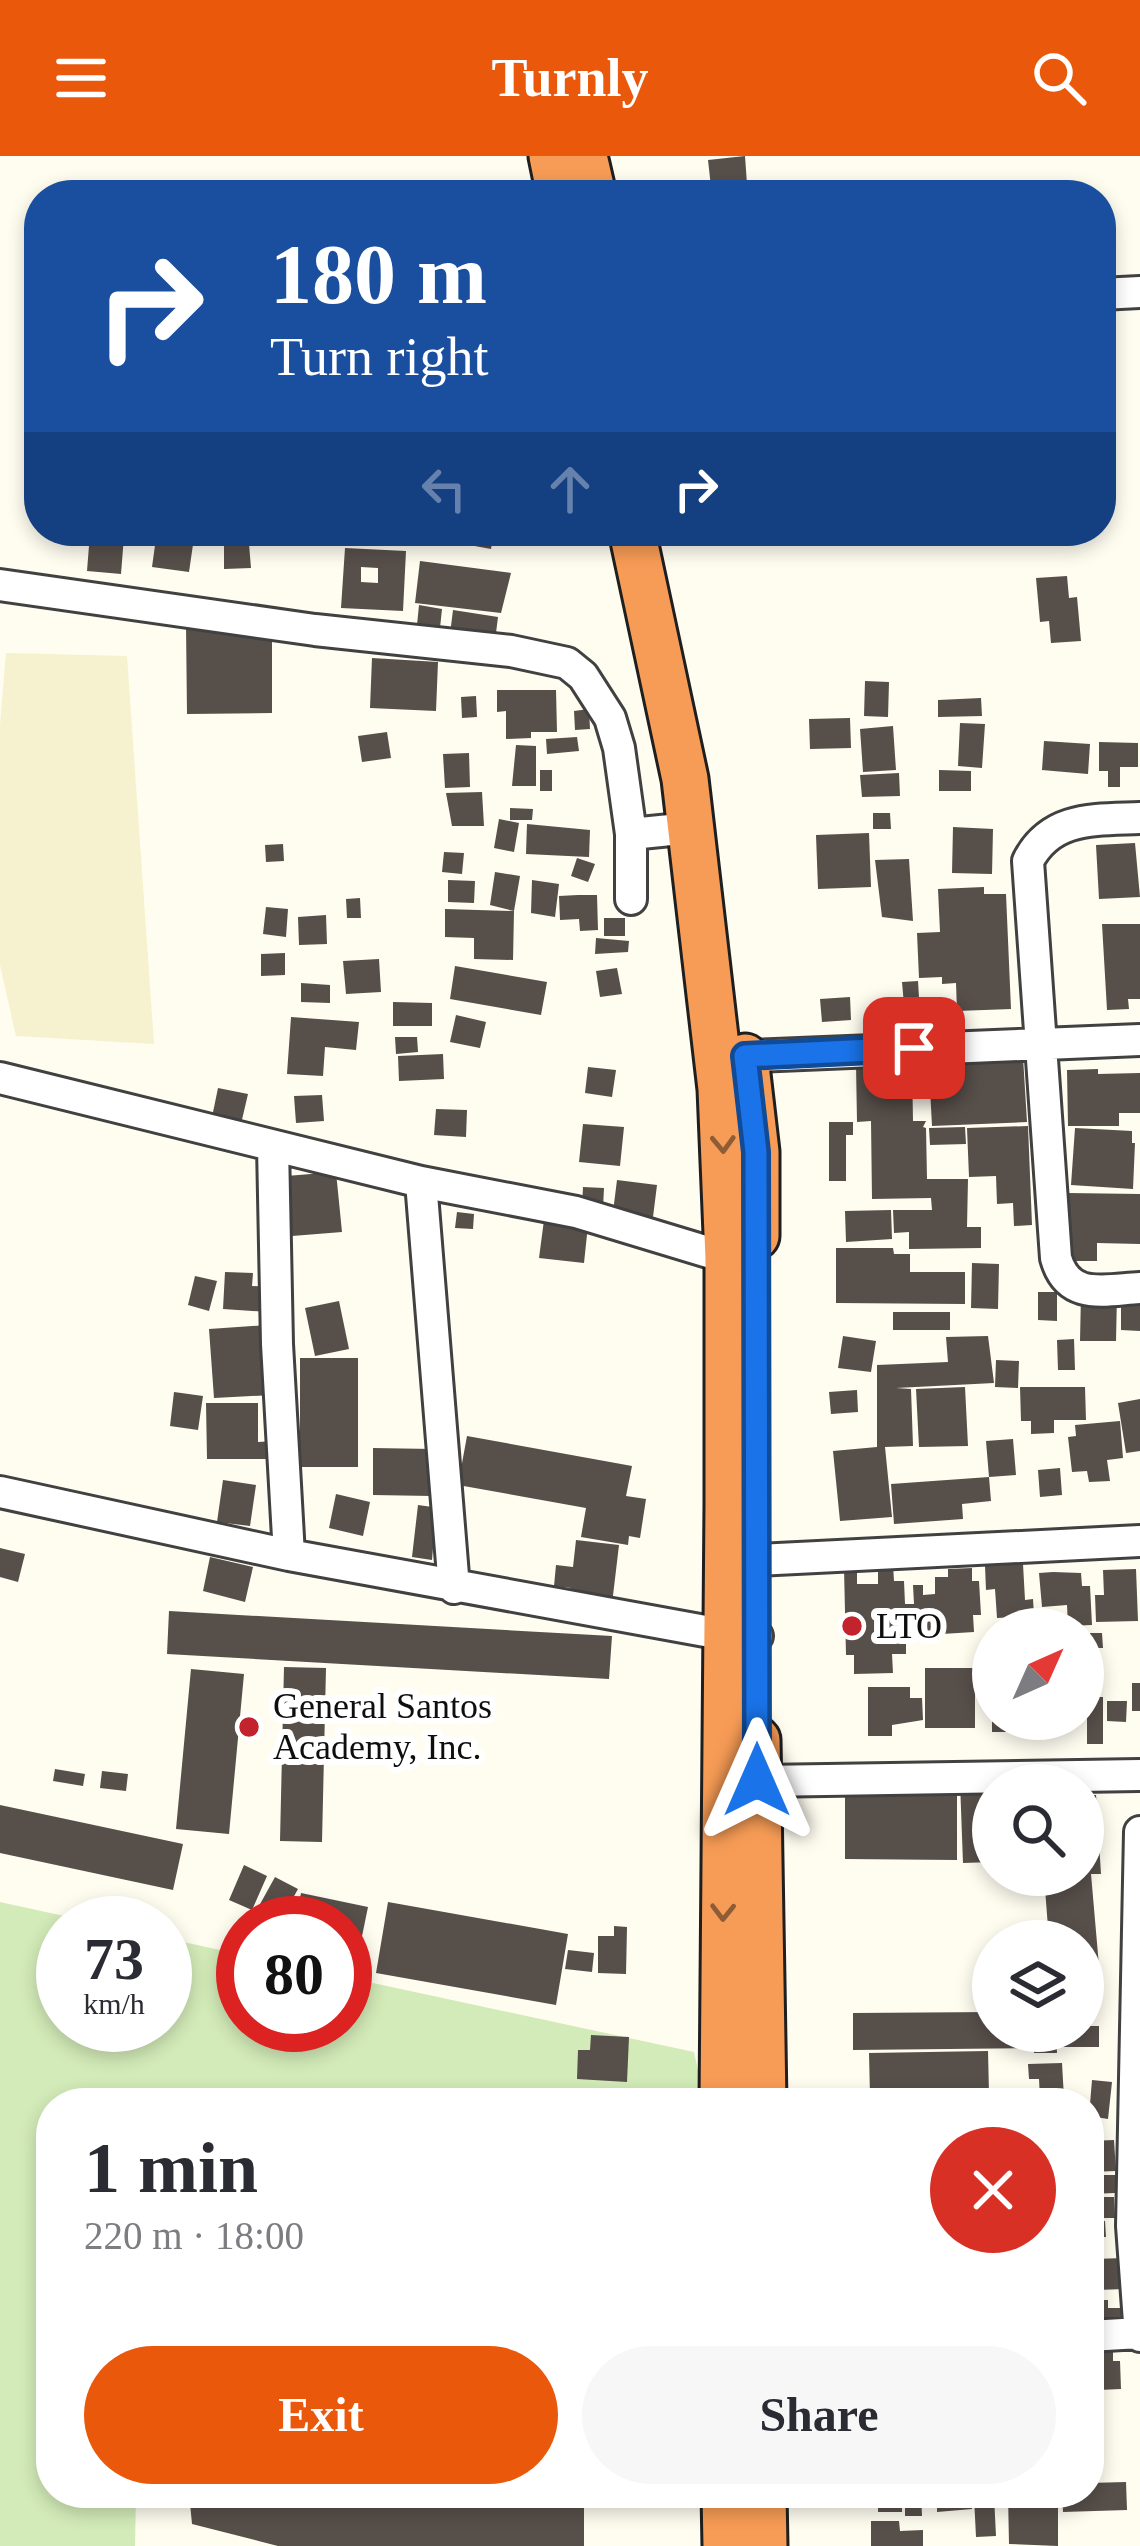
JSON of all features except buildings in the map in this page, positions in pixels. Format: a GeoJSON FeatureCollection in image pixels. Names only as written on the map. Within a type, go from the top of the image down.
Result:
{"type":"FeatureCollection","features":[{"type":"Feature","properties":{"kind":"highway"},"geometry":{"type":"LineString","coordinates":[[635,546],[685,779],[712,988],[756,1152],[724,2088]]}},
{"type":"Feature","properties":{"kind":"highway"},"geometry":{"type":"LineString","coordinates":[[665,546],[708,773],[731,1056],[728,1258],[742,1562]]}},
{"type":"Feature","properties":{"kind":"highway"},"geometry":{"type":"LineString","coordinates":[[742,1635],[757,1780],[763,2088]]}},
{"type":"Feature","properties":{"kind":"highway"},"geometry":{"type":"LineString","coordinates":[[725,2508],[726,2546]]}},
{"type":"Feature","properties":{"kind":"highway"},"geometry":{"type":"LineString","coordinates":[[763,2508],[764,2546]]}},
{"type":"Feature","properties":{"kind":"street"},"geometry":{"type":"LineString","coordinates":[[0,585],[428,644],[511,651],[566,663],[583,676],[610,718],[619,748],[631,834],[631,899]]}},
{"type":"Feature","properties":{"kind":"street"},"geometry":{"type":"LineString","coordinates":[[1140,818],[1054,828],[1036,844],[1028,861],[1056,1258],[1070,1284],[1084,1289],[1140,1288]]}},
{"type":"Feature","properties":{"kind":"street"},"geometry":{"type":"LineString","coordinates":[[631,834],[691,829]]}},
{"type":"Feature","properties":{"kind":"street"},"geometry":{"type":"LineString","coordinates":[[731,1056],[1140,1040]]}},
{"type":"Feature","properties":{"kind":"street"},"geometry":{"type":"LineString","coordinates":[[0,1078],[421,1182],[576,1211],[728,1258]]}},
{"type":"Feature","properties":{"kind":"street"},"geometry":{"type":"LineString","coordinates":[[273,1146],[277,1344],[289,1556]]}},
{"type":"Feature","properties":{"kind":"street"},"geometry":{"type":"LineString","coordinates":[[421,1182],[454,1588]]}},
{"type":"Feature","properties":{"kind":"street"},"geometry":{"type":"LineString","coordinates":[[0,1492],[454,1588],[742,1635]]}},
{"type":"Feature","properties":{"kind":"street"},"geometry":{"type":"LineString","coordinates":[[742,1562],[1140,1541]]}},
{"type":"Feature","properties":{"kind":"street"},"geometry":{"type":"LineString","coordinates":[[757,1780],[1140,1774]]}},
{"type":"Feature","properties":{"kind":"street"},"geometry":{"type":"LineString","coordinates":[[1104,2335],[1140,2334],[1132,2226],[1140,1832]]}},
{"type":"Feature","properties":{"kind":"shaded area"},"geometry":{"type":"Polygon","coordinates":[[[6,653],[127,656],[154,1044],[16,1036],[0,965],[0,725],[6,653]]]}},
{"type":"Feature","properties":{"kind":"green space"},"geometry":{"type":"Polygon","coordinates":[[[0,1902],[36,1910],[36,2052],[192,2052],[192,1944],[216,1949],[216,2052],[372,2052],[372,1983],[694,2052],[702,2088],[36,2088],[36,2508],[136,2508],[135,2546],[0,2546],[0,1902]]]}},
{"type":"Feature","properties":{"kind":"place","name":"LTO"},"geometry":{"type":"Point","coordinates":[852,1626]}},
{"type":"Feature","properties":{"kind":"place","name":"General Santos Academy, Inc."},"geometry":{"type":"Point","coordinates":[249,1727]}},
{"type":"Feature","properties":{"kind":"route"},"geometry":{"type":"LineString","coordinates":[[757,1780],[756,1152],[745,1056],[914,1048]]}}]}
